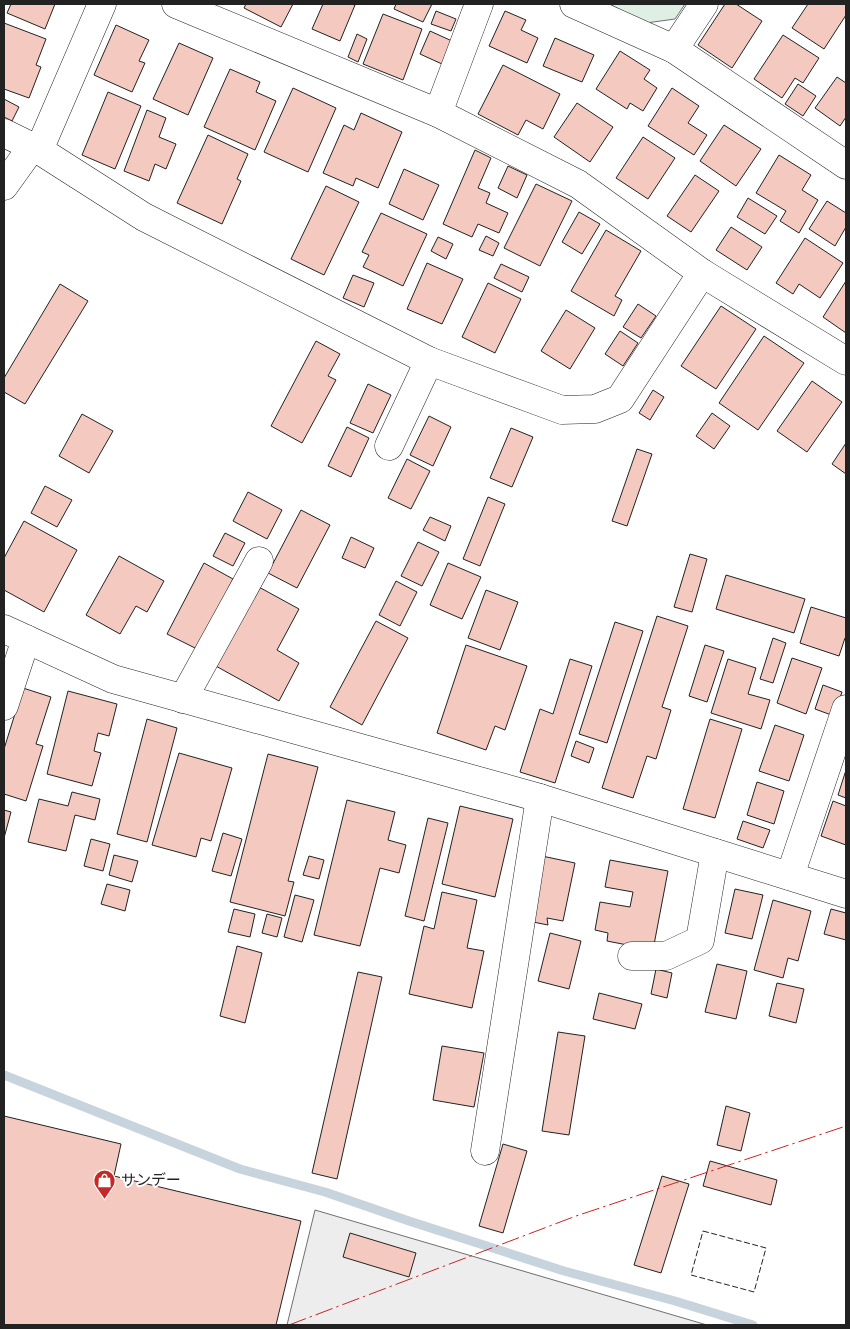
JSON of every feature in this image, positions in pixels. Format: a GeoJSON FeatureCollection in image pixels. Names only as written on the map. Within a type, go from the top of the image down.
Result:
{"type":"FeatureCollection","features":[{"type":"Feature","properties":{"kind":"street"},"geometry":{"type":"LineString","coordinates":[[4,186],[35,149],[102,4]]}},
{"type":"Feature","properties":{"kind":"street"},"geometry":{"type":"LineString","coordinates":[[176,4],[438,113],[578,184],[702,273],[846,361]]}},
{"type":"Feature","properties":{"kind":"street"},"geometry":{"type":"LineString","coordinates":[[438,113],[479,4]]}},
{"type":"Feature","properties":{"kind":"street"},"geometry":{"type":"LineString","coordinates":[[574,4],[674,49],[846,165]]}},
{"type":"Feature","properties":{"kind":"street"},"geometry":{"type":"LineString","coordinates":[[674,49],[704,4]]}},
{"type":"Feature","properties":{"kind":"street"},"geometry":{"type":"LineString","coordinates":[[4,133],[35,149],[144,217],[429,361],[562,410],[595,410],[620,399],[702,273]]}},
{"type":"Feature","properties":{"kind":"street"},"geometry":{"type":"LineString","coordinates":[[389,446],[429,361]]}},
{"type":"Feature","properties":{"kind":"street"},"geometry":{"type":"LineString","coordinates":[[183,699],[259,561]]}},
{"type":"Feature","properties":{"kind":"street"},"geometry":{"type":"LineString","coordinates":[[4,706],[15,634],[113,679],[540,798],[846,894]]}},
{"type":"Feature","properties":{"kind":"street"},"geometry":{"type":"LineString","coordinates":[[790,876],[846,709]]}},
{"type":"Feature","properties":{"kind":"street"},"geometry":{"type":"LineString","coordinates":[[485,1150],[540,798]]}},
{"type":"Feature","properties":{"kind":"street"},"geometry":{"type":"LineString","coordinates":[[632,956],[666,956],[700,940],[716,853]]}},
{"type":"Feature","properties":{"kind":"green space"},"geometry":{"type":"Polygon","coordinates":[[[609,4],[685,4],[675,19],[646,23],[609,4]]]}},
{"type":"Feature","properties":{"kind":"shaded area"},"geometry":{"type":"Polygon","coordinates":[[[315,1210],[707,1325],[287,1325],[315,1210]]]}},
{"type":"Feature","properties":{"kind":"building"},"geometry":{"type":"Polygon","coordinates":[[[11,4],[55,4],[45,29],[7,13],[11,4]]]}},
{"type":"Feature","properties":{"kind":"building"},"geometry":{"type":"Polygon","coordinates":[[[246,4],[293,4],[281,27],[244,8],[246,4]]]}},
{"type":"Feature","properties":{"kind":"building"},"geometry":{"type":"Polygon","coordinates":[[[323,4],[355,5],[340,41],[312,29],[323,4]]]}},
{"type":"Feature","properties":{"kind":"building"},"geometry":{"type":"Polygon","coordinates":[[[396,4],[432,4],[423,22],[394,9],[396,4]]]}},
{"type":"Feature","properties":{"kind":"building"},"geometry":{"type":"Polygon","coordinates":[[[725,4],[736,4],[762,21],[732,68],[698,45],[725,4]]]}},
{"type":"Feature","properties":{"kind":"building"},"geometry":{"type":"Polygon","coordinates":[[[808,4],[846,4],[846,15],[824,49],[792,28],[808,4]]]}},
{"type":"Feature","properties":{"kind":"building"},"geometry":{"type":"Polygon","coordinates":[[[436,11],[456,19],[451,31],[431,24],[436,11]]]}},
{"type":"Feature","properties":{"kind":"building"},"geometry":{"type":"Polygon","coordinates":[[[505,11],[526,20],[521,30],[538,38],[527,63],[489,46],[505,11]]]}},
{"type":"Feature","properties":{"kind":"building"},"geometry":{"type":"Polygon","coordinates":[[[383,14],[422,29],[403,80],[363,64],[383,14]]]}},
{"type":"Feature","properties":{"kind":"building"},"geometry":{"type":"Polygon","coordinates":[[[4,23],[46,39],[36,65],[41,67],[29,98],[4,89],[4,23]]]}},
{"type":"Feature","properties":{"kind":"building"},"geometry":{"type":"Polygon","coordinates":[[[116,25],[149,40],[139,61],[145,63],[132,92],[94,75],[116,25]]]}},
{"type":"Feature","properties":{"kind":"building"},"geometry":{"type":"Polygon","coordinates":[[[430,31],[452,41],[442,64],[420,54],[430,31]]]}},
{"type":"Feature","properties":{"kind":"building"},"geometry":{"type":"Polygon","coordinates":[[[357,34],[367,39],[358,62],[348,57],[357,34]]]}},
{"type":"Feature","properties":{"kind":"building"},"geometry":{"type":"Polygon","coordinates":[[[783,35],[819,58],[803,83],[795,78],[782,98],[754,79],[783,35]]]}},
{"type":"Feature","properties":{"kind":"building"},"geometry":{"type":"Polygon","coordinates":[[[555,38],[594,55],[582,82],[543,66],[555,38]]]}},
{"type":"Feature","properties":{"kind":"building"},"geometry":{"type":"Polygon","coordinates":[[[179,43],[213,58],[188,115],[153,99],[179,43]]]}},
{"type":"Feature","properties":{"kind":"building"},"geometry":{"type":"Polygon","coordinates":[[[620,51],[650,70],[644,79],[657,88],[643,111],[630,103],[627,109],[596,89],[620,51]]]}},
{"type":"Feature","properties":{"kind":"building"},"geometry":{"type":"Polygon","coordinates":[[[503,65],[560,94],[543,129],[526,120],[518,135],[478,114],[503,65]]]}},
{"type":"Feature","properties":{"kind":"building"},"geometry":{"type":"Polygon","coordinates":[[[230,69],[260,82],[256,92],[276,101],[255,150],[204,127],[230,69]]]}},
{"type":"Feature","properties":{"kind":"building"},"geometry":{"type":"Polygon","coordinates":[[[837,77],[846,83],[846,117],[840,126],[815,108],[837,77]]]}},
{"type":"Feature","properties":{"kind":"building"},"geometry":{"type":"Polygon","coordinates":[[[798,84],[816,96],[803,116],[785,104],[798,84]]]}},
{"type":"Feature","properties":{"kind":"building"},"geometry":{"type":"Polygon","coordinates":[[[293,88],[336,108],[308,172],[264,152],[293,88]]]}},
{"type":"Feature","properties":{"kind":"building"},"geometry":{"type":"Polygon","coordinates":[[[672,88],[699,106],[688,123],[707,135],[694,155],[648,126],[672,88]]]}},
{"type":"Feature","properties":{"kind":"building"},"geometry":{"type":"Polygon","coordinates":[[[108,92],[141,106],[115,169],[82,155],[108,92]]]}},
{"type":"Feature","properties":{"kind":"building"},"geometry":{"type":"Polygon","coordinates":[[[4,99],[19,107],[12,121],[4,117],[4,99]]]}},
{"type":"Feature","properties":{"kind":"building"},"geometry":{"type":"Polygon","coordinates":[[[577,103],[613,127],[590,162],[554,137],[577,103]]]}},
{"type":"Feature","properties":{"kind":"building"},"geometry":{"type":"Polygon","coordinates":[[[147,110],[166,118],[159,137],[176,144],[166,169],[155,164],[149,181],[124,171],[147,110]]]}},
{"type":"Feature","properties":{"kind":"building"},"geometry":{"type":"Polygon","coordinates":[[[361,113],[402,132],[378,188],[356,178],[353,186],[323,173],[344,125],[354,130],[361,113]]]}},
{"type":"Feature","properties":{"kind":"building"},"geometry":{"type":"Polygon","coordinates":[[[724,125],[761,149],[736,186],[700,161],[724,125]]]}},
{"type":"Feature","properties":{"kind":"building"},"geometry":{"type":"Polygon","coordinates":[[[208,135],[248,154],[237,179],[241,181],[222,224],[177,203],[208,135]]]}},
{"type":"Feature","properties":{"kind":"building"},"geometry":{"type":"Polygon","coordinates":[[[643,137],[675,158],[648,199],[616,178],[643,137]]]}},
{"type":"Feature","properties":{"kind":"building"},"geometry":{"type":"Polygon","coordinates":[[[475,150],[491,158],[478,188],[490,193],[486,203],[508,213],[499,233],[478,224],[472,237],[443,224],[475,150]]]}},
{"type":"Feature","properties":{"kind":"building"},"geometry":{"type":"Polygon","coordinates":[[[779,155],[811,175],[802,190],[818,200],[799,233],[780,221],[786,211],[756,193],[779,155]]]}},
{"type":"Feature","properties":{"kind":"building"},"geometry":{"type":"Polygon","coordinates":[[[508,166],[527,175],[517,198],[498,188],[508,166]]]}},
{"type":"Feature","properties":{"kind":"building"},"geometry":{"type":"Polygon","coordinates":[[[404,169],[439,185],[423,220],[389,204],[404,169]]]}},
{"type":"Feature","properties":{"kind":"building"},"geometry":{"type":"Polygon","coordinates":[[[695,175],[719,191],[691,232],[667,216],[695,175]]]}},
{"type":"Feature","properties":{"kind":"building"},"geometry":{"type":"Polygon","coordinates":[[[536,184],[572,201],[540,266],[504,248],[536,184]]]}},
{"type":"Feature","properties":{"kind":"building"},"geometry":{"type":"Polygon","coordinates":[[[326,186],[359,202],[324,275],[291,259],[326,186]]]}},
{"type":"Feature","properties":{"kind":"building"},"geometry":{"type":"Polygon","coordinates":[[[748,198],[777,216],[765,234],[737,217],[748,198]]]}},
{"type":"Feature","properties":{"kind":"building"},"geometry":{"type":"Polygon","coordinates":[[[827,201],[846,213],[846,227],[835,246],[809,229],[827,201]]]}},
{"type":"Feature","properties":{"kind":"building"},"geometry":{"type":"Polygon","coordinates":[[[579,212],[600,224],[582,254],[562,242],[579,212]]]}},
{"type":"Feature","properties":{"kind":"building"},"geometry":{"type":"Polygon","coordinates":[[[381,213],[427,234],[403,286],[363,267],[369,255],[362,252],[381,213]]]}},
{"type":"Feature","properties":{"kind":"building"},"geometry":{"type":"Polygon","coordinates":[[[731,227],[762,247],[747,270],[716,250],[731,227]]]}},
{"type":"Feature","properties":{"kind":"building"},"geometry":{"type":"Polygon","coordinates":[[[606,230],[641,251],[615,296],[622,300],[614,316],[571,291],[606,230]]]}},
{"type":"Feature","properties":{"kind":"building"},"geometry":{"type":"Polygon","coordinates":[[[486,236],[499,243],[493,256],[479,250],[486,236]]]}},
{"type":"Feature","properties":{"kind":"building"},"geometry":{"type":"Polygon","coordinates":[[[438,237],[453,244],[446,259],[431,251],[438,237]]]}},
{"type":"Feature","properties":{"kind":"building"},"geometry":{"type":"Polygon","coordinates":[[[805,238],[843,263],[820,298],[799,284],[793,294],[776,283],[805,238]]]}},
{"type":"Feature","properties":{"kind":"building"},"geometry":{"type":"Polygon","coordinates":[[[427,263],[463,279],[442,324],[407,309],[427,263]]]}},
{"type":"Feature","properties":{"kind":"building"},"geometry":{"type":"Polygon","coordinates":[[[501,264],[529,277],[522,292],[494,278],[501,264]]]}},
{"type":"Feature","properties":{"kind":"building"},"geometry":{"type":"Polygon","coordinates":[[[353,275],[374,283],[364,307],[343,298],[353,275]]]}},
{"type":"Feature","properties":{"kind":"building"},"geometry":{"type":"Polygon","coordinates":[[[846,281],[846,333],[823,317],[846,281]]]}},
{"type":"Feature","properties":{"kind":"building"},"geometry":{"type":"Polygon","coordinates":[[[488,283],[521,299],[495,353],[462,337],[488,283]]]}},
{"type":"Feature","properties":{"kind":"building"},"geometry":{"type":"Polygon","coordinates":[[[60,284],[88,301],[25,404],[4,392],[4,378],[60,284]]]}},
{"type":"Feature","properties":{"kind":"building"},"geometry":{"type":"Polygon","coordinates":[[[638,304],[656,316],[641,338],[623,327],[638,304]]]}},
{"type":"Feature","properties":{"kind":"building"},"geometry":{"type":"Polygon","coordinates":[[[721,306],[756,329],[716,389],[681,366],[721,306]]]}},
{"type":"Feature","properties":{"kind":"building"},"geometry":{"type":"Polygon","coordinates":[[[566,310],[595,328],[570,369],[541,351],[566,310]]]}},
{"type":"Feature","properties":{"kind":"building"},"geometry":{"type":"Polygon","coordinates":[[[620,331],[638,343],[623,366],[605,354],[620,331]]]}},
{"type":"Feature","properties":{"kind":"building"},"geometry":{"type":"Polygon","coordinates":[[[764,336],[804,363],[758,430],[719,403],[764,336]]]}},
{"type":"Feature","properties":{"kind":"building"},"geometry":{"type":"Polygon","coordinates":[[[316,341],[340,354],[328,376],[336,380],[302,443],[271,426],[316,341]]]}},
{"type":"Feature","properties":{"kind":"building"},"geometry":{"type":"Polygon","coordinates":[[[812,381],[842,402],[807,452],[777,431],[812,381]]]}},
{"type":"Feature","properties":{"kind":"building"},"geometry":{"type":"Polygon","coordinates":[[[368,384],[391,395],[373,433],[350,423],[368,384]]]}},
{"type":"Feature","properties":{"kind":"building"},"geometry":{"type":"Polygon","coordinates":[[[653,390],[664,397],[650,420],[639,413],[653,390]]]}},
{"type":"Feature","properties":{"kind":"building"},"geometry":{"type":"Polygon","coordinates":[[[712,413],[730,426],[714,449],[696,436],[712,413]]]}},
{"type":"Feature","properties":{"kind":"building"},"geometry":{"type":"Polygon","coordinates":[[[82,414],[113,431],[89,473],[59,456],[82,414]]]}},
{"type":"Feature","properties":{"kind":"building"},"geometry":{"type":"Polygon","coordinates":[[[429,416],[451,427],[433,466],[410,455],[429,416]]]}},
{"type":"Feature","properties":{"kind":"building"},"geometry":{"type":"Polygon","coordinates":[[[347,427],[369,438],[351,477],[328,466],[347,427]]]}},
{"type":"Feature","properties":{"kind":"building"},"geometry":{"type":"Polygon","coordinates":[[[511,428],[533,437],[512,487],[490,478],[511,428]]]}},
{"type":"Feature","properties":{"kind":"building"},"geometry":{"type":"Polygon","coordinates":[[[846,443],[846,474],[832,464],[846,443]]]}},
{"type":"Feature","properties":{"kind":"building"},"geometry":{"type":"Polygon","coordinates":[[[637,449],[652,454],[627,526],[612,521],[637,449]]]}},
{"type":"Feature","properties":{"kind":"building"},"geometry":{"type":"Polygon","coordinates":[[[407,459],[430,471],[411,509],[388,498],[407,459]]]}},
{"type":"Feature","properties":{"kind":"building"},"geometry":{"type":"Polygon","coordinates":[[[45,486],[72,500],[57,527],[31,513],[45,486]]]}},
{"type":"Feature","properties":{"kind":"building"},"geometry":{"type":"Polygon","coordinates":[[[248,492],[282,510],[267,539],[233,521],[248,492]]]}},
{"type":"Feature","properties":{"kind":"building"},"geometry":{"type":"Polygon","coordinates":[[[488,497],[505,504],[480,566],[463,559],[488,497]]]}},
{"type":"Feature","properties":{"kind":"building"},"geometry":{"type":"Polygon","coordinates":[[[301,510],[330,525],[297,588],[268,573],[301,510]]]}},
{"type":"Feature","properties":{"kind":"building"},"geometry":{"type":"Polygon","coordinates":[[[430,517],[451,526],[445,541],[423,530],[430,517]]]}},
{"type":"Feature","properties":{"kind":"building"},"geometry":{"type":"Polygon","coordinates":[[[24,521],[77,550],[44,612],[4,590],[4,558],[24,521]]]}},
{"type":"Feature","properties":{"kind":"building"},"geometry":{"type":"Polygon","coordinates":[[[225,533],[245,543],[233,566],[213,556],[225,533]]]}},
{"type":"Feature","properties":{"kind":"building"},"geometry":{"type":"Polygon","coordinates":[[[351,537],[374,548],[365,568],[342,558],[351,537]]]}},
{"type":"Feature","properties":{"kind":"building"},"geometry":{"type":"Polygon","coordinates":[[[418,542],[439,552],[422,586],[401,576],[418,542]]]}},
{"type":"Feature","properties":{"kind":"building"},"geometry":{"type":"Polygon","coordinates":[[[690,554],[707,559],[692,612],[674,607],[690,554]]]}},
{"type":"Feature","properties":{"kind":"building"},"geometry":{"type":"Polygon","coordinates":[[[119,556],[164,581],[147,612],[136,606],[120,634],[86,615],[119,556]]]}},
{"type":"Feature","properties":{"kind":"building"},"geometry":{"type":"Polygon","coordinates":[[[204,563],[233,579],[197,649],[167,634],[204,563]]]}},
{"type":"Feature","properties":{"kind":"building"},"geometry":{"type":"Polygon","coordinates":[[[448,563],[481,577],[462,619],[430,605],[448,563]]]}},
{"type":"Feature","properties":{"kind":"building"},"geometry":{"type":"Polygon","coordinates":[[[726,575],[805,599],[794,633],[716,609],[726,575]]]}},
{"type":"Feature","properties":{"kind":"building"},"geometry":{"type":"Polygon","coordinates":[[[396,581],[417,592],[400,626],[379,615],[396,581]]]}},
{"type":"Feature","properties":{"kind":"building"},"geometry":{"type":"Polygon","coordinates":[[[257,586],[299,609],[277,650],[299,663],[279,701],[214,665],[257,586]]]}},
{"type":"Feature","properties":{"kind":"building"},"geometry":{"type":"Polygon","coordinates":[[[486,590],[518,602],[500,650],[468,638],[486,590]]]}},
{"type":"Feature","properties":{"kind":"building"},"geometry":{"type":"Polygon","coordinates":[[[811,607],[846,618],[846,638],[839,656],[800,643],[811,607]]]}},
{"type":"Feature","properties":{"kind":"building"},"geometry":{"type":"Polygon","coordinates":[[[657,616],[688,626],[662,707],[671,710],[656,759],[647,756],[633,798],[602,788],[657,616]]]}},
{"type":"Feature","properties":{"kind":"building"},"geometry":{"type":"Polygon","coordinates":[[[376,621],[408,638],[362,725],[330,707],[376,621]]]}},
{"type":"Feature","properties":{"kind":"building"},"geometry":{"type":"Polygon","coordinates":[[[615,622],[643,631],[607,743],[579,734],[615,622]]]}},
{"type":"Feature","properties":{"kind":"building"},"geometry":{"type":"Polygon","coordinates":[[[773,638],[786,643],[773,683],[760,679],[773,638]]]}},
{"type":"Feature","properties":{"kind":"building"},"geometry":{"type":"Polygon","coordinates":[[[466,645],[527,666],[505,730],[495,726],[486,750],[437,733],[466,645]]]}},
{"type":"Feature","properties":{"kind":"building"},"geometry":{"type":"Polygon","coordinates":[[[705,645],[724,651],[707,702],[689,696],[705,645]]]}},
{"type":"Feature","properties":{"kind":"building"},"geometry":{"type":"Polygon","coordinates":[[[792,658],[822,668],[806,714],[777,703],[792,658]]]}},
{"type":"Feature","properties":{"kind":"building"},"geometry":{"type":"Polygon","coordinates":[[[570,659],[592,666],[555,783],[520,772],[540,709],[553,714],[570,659]]]}},
{"type":"Feature","properties":{"kind":"building"},"geometry":{"type":"Polygon","coordinates":[[[728,659],[756,668],[748,694],[770,700],[761,729],[711,713],[728,659]]]}},
{"type":"Feature","properties":{"kind":"building"},"geometry":{"type":"Polygon","coordinates":[[[823,685],[842,692],[834,716],[815,709],[823,685]]]}},
{"type":"Feature","properties":{"kind":"building"},"geometry":{"type":"Polygon","coordinates":[[[23,688],[51,697],[36,744],[43,746],[26,801],[4,794],[4,749],[23,688]]]}},
{"type":"Feature","properties":{"kind":"building"},"geometry":{"type":"Polygon","coordinates":[[[68,691],[117,704],[109,736],[98,733],[94,751],[101,753],[92,786],[47,774],[68,691]]]}},
{"type":"Feature","properties":{"kind":"building"},"geometry":{"type":"Polygon","coordinates":[[[147,719],[177,728],[147,842],[117,834],[147,719]]]}},
{"type":"Feature","properties":{"kind":"building"},"geometry":{"type":"Polygon","coordinates":[[[710,719],[742,729],[715,818],[683,809],[710,719]]]}},
{"type":"Feature","properties":{"kind":"building"},"geometry":{"type":"Polygon","coordinates":[[[775,725],[804,735],[789,781],[759,771],[775,725]]]}},
{"type":"Feature","properties":{"kind":"building"},"geometry":{"type":"Polygon","coordinates":[[[576,741],[594,748],[589,763],[571,756],[576,741]]]}},
{"type":"Feature","properties":{"kind":"building"},"geometry":{"type":"Polygon","coordinates":[[[179,753],[232,768],[211,841],[201,838],[196,857],[152,845],[179,753]]]}},
{"type":"Feature","properties":{"kind":"building"},"geometry":{"type":"Polygon","coordinates":[[[268,754],[318,767],[288,881],[294,882],[285,916],[230,902],[268,754]]]}},
{"type":"Feature","properties":{"kind":"building"},"geometry":{"type":"Polygon","coordinates":[[[846,770],[846,798],[838,795],[846,770]]]}},
{"type":"Feature","properties":{"kind":"building"},"geometry":{"type":"Polygon","coordinates":[[[757,782],[784,791],[774,824],[747,815],[757,782]]]}},
{"type":"Feature","properties":{"kind":"building"},"geometry":{"type":"Polygon","coordinates":[[[72,792],[100,799],[95,820],[75,815],[66,851],[28,842],[39,799],[68,806],[72,792]]]}},
{"type":"Feature","properties":{"kind":"building"},"geometry":{"type":"Polygon","coordinates":[[[347,800],[395,812],[388,840],[406,845],[399,873],[380,868],[360,946],[314,935],[347,800]]]}},
{"type":"Feature","properties":{"kind":"building"},"geometry":{"type":"Polygon","coordinates":[[[833,801],[846,806],[846,845],[821,836],[833,801]]]}},
{"type":"Feature","properties":{"kind":"building"},"geometry":{"type":"Polygon","coordinates":[[[460,806],[513,819],[495,897],[442,884],[460,806]]]}},
{"type":"Feature","properties":{"kind":"building"},"geometry":{"type":"Polygon","coordinates":[[[4,810],[11,812],[4,838],[4,810]]]}},
{"type":"Feature","properties":{"kind":"building"},"geometry":{"type":"Polygon","coordinates":[[[428,818],[448,823],[424,921],[405,916],[428,818]]]}},
{"type":"Feature","properties":{"kind":"building"},"geometry":{"type":"Polygon","coordinates":[[[743,821],[770,830],[763,848],[737,839],[743,821]]]}},
{"type":"Feature","properties":{"kind":"building"},"geometry":{"type":"Polygon","coordinates":[[[223,833],[242,839],[231,876],[212,871],[223,833]]]}},
{"type":"Feature","properties":{"kind":"building"},"geometry":{"type":"Polygon","coordinates":[[[91,839],[110,844],[103,871],[84,866],[91,839]]]}},
{"type":"Feature","properties":{"kind":"building"},"geometry":{"type":"Polygon","coordinates":[[[114,855],[138,861],[132,882],[109,875],[114,855]]]}},
{"type":"Feature","properties":{"kind":"building"},"geometry":{"type":"Polygon","coordinates":[[[309,856],[324,860],[319,879],[303,875],[309,856]]]}},
{"type":"Feature","properties":{"kind":"building"},"geometry":{"type":"Polygon","coordinates":[[[542,856],[575,863],[563,921],[547,918],[548,925],[528,921],[542,856]]]}},
{"type":"Feature","properties":{"kind":"building"},"geometry":{"type":"Polygon","coordinates":[[[610,860],[668,871],[653,950],[607,941],[608,933],[595,930],[600,902],[630,907],[633,892],[605,887],[610,860]]]}},
{"type":"Feature","properties":{"kind":"building"},"geometry":{"type":"Polygon","coordinates":[[[107,884],[130,890],[125,911],[101,904],[107,884]]]}},
{"type":"Feature","properties":{"kind":"building"},"geometry":{"type":"Polygon","coordinates":[[[735,889],[763,895],[752,939],[725,933],[735,889]]]}},
{"type":"Feature","properties":{"kind":"building"},"geometry":{"type":"Polygon","coordinates":[[[442,892],[477,900],[467,948],[484,951],[472,1008],[409,994],[424,926],[434,929],[442,892]]]}},
{"type":"Feature","properties":{"kind":"building"},"geometry":{"type":"Polygon","coordinates":[[[295,895],[314,900],[302,942],[284,937],[295,895]]]}},
{"type":"Feature","properties":{"kind":"building"},"geometry":{"type":"Polygon","coordinates":[[[773,900],[811,911],[798,961],[788,958],[783,978],[754,970],[773,900]]]}},
{"type":"Feature","properties":{"kind":"building"},"geometry":{"type":"Polygon","coordinates":[[[234,909],[255,914],[250,937],[228,932],[234,909]]]}},
{"type":"Feature","properties":{"kind":"building"},"geometry":{"type":"Polygon","coordinates":[[[831,909],[846,913],[846,940],[824,934],[831,909]]]}},
{"type":"Feature","properties":{"kind":"building"},"geometry":{"type":"Polygon","coordinates":[[[267,914],[282,918],[277,937],[262,933],[267,914]]]}},
{"type":"Feature","properties":{"kind":"building"},"geometry":{"type":"Polygon","coordinates":[[[550,933],[581,941],[569,989],[538,981],[550,933]]]}},
{"type":"Feature","properties":{"kind":"building"},"geometry":{"type":"Polygon","coordinates":[[[237,946],[262,953],[245,1023],[220,1016],[237,946]]]}},
{"type":"Feature","properties":{"kind":"building"},"geometry":{"type":"Polygon","coordinates":[[[717,964],[747,971],[736,1019],[705,1012],[717,964]]]}},
{"type":"Feature","properties":{"kind":"building"},"geometry":{"type":"Polygon","coordinates":[[[656,969],[672,973],[667,998],[651,994],[656,969]]]}},
{"type":"Feature","properties":{"kind":"building"},"geometry":{"type":"Polygon","coordinates":[[[358,972],[382,977],[337,1179],[312,1173],[358,972]]]}},
{"type":"Feature","properties":{"kind":"building"},"geometry":{"type":"Polygon","coordinates":[[[777,983],[804,989],[796,1023],[769,1016],[777,983]]]}},
{"type":"Feature","properties":{"kind":"building"},"geometry":{"type":"Polygon","coordinates":[[[599,993],[642,1004],[635,1029],[593,1019],[599,993]]]}},
{"type":"Feature","properties":{"kind":"building"},"geometry":{"type":"Polygon","coordinates":[[[558,1032],[585,1036],[569,1135],[542,1131],[558,1032]]]}},
{"type":"Feature","properties":{"kind":"building"},"geometry":{"type":"Polygon","coordinates":[[[442,1046],[484,1053],[474,1107],[433,1100],[442,1046]]]}},
{"type":"Feature","properties":{"kind":"building"},"geometry":{"type":"Polygon","coordinates":[[[726,1106],[750,1113],[741,1151],[717,1145],[726,1106]]]}},
{"type":"Feature","properties":{"kind":"building","name":"サンデー"},"geometry":{"type":"Polygon","coordinates":[[[4,1116],[121,1144],[114,1176],[301,1221],[276,1325],[4,1325],[4,1116]]]}},
{"type":"Feature","properties":{"kind":"building"},"geometry":{"type":"Polygon","coordinates":[[[503,1144],[527,1151],[503,1233],[479,1226],[503,1144]]]}},
{"type":"Feature","properties":{"kind":"building"},"geometry":{"type":"Polygon","coordinates":[[[710,1161],[777,1180],[771,1205],[703,1186],[710,1161]]]}},
{"type":"Feature","properties":{"kind":"building"},"geometry":{"type":"Polygon","coordinates":[[[662,1176],[689,1184],[661,1273],[634,1265],[662,1176]]]}},
{"type":"Feature","properties":{"kind":"building"},"geometry":{"type":"Polygon","coordinates":[[[350,1233],[416,1253],[409,1277],[343,1257],[350,1233]]]}},
{"type":"Feature","properties":{"kind":"waterway"},"geometry":{"type":"LineString","coordinates":[[4,1075],[240,1169],[325,1192],[564,1271],[675,1301],[753,1325]]}},
{"type":"Feature","properties":{"kind":"fence"},"geometry":{"type":"LineString","coordinates":[[703,1231],[766,1248],[754,1292],[691,1275],[703,1231]]}},
{"type":"Feature","properties":{"kind":"power"},"geometry":{"type":"LineString","coordinates":[[289,1325],[576,1216],[846,1126]]}},
{"type":"Feature","properties":{"kind":"place","name":"サンデー"},"geometry":{"type":"Point","coordinates":[105,1199]}}]}
